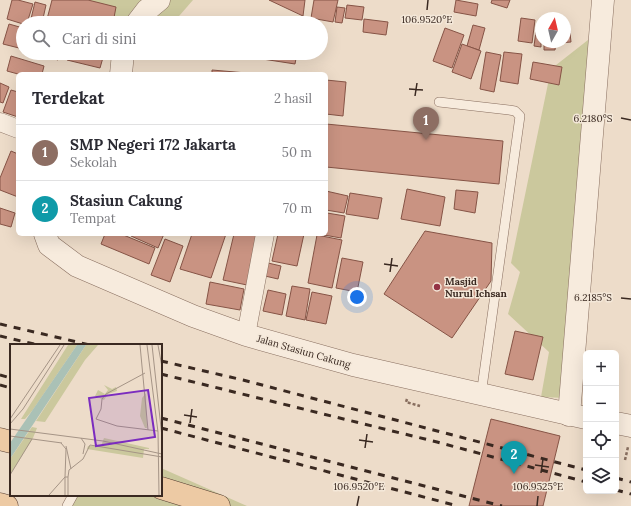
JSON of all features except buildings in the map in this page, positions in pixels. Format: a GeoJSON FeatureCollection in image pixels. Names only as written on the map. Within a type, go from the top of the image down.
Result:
{"type":"FeatureCollection","features":[{"type":"Feature","properties":{"kind":"main road"},"geometry":{"type":"LineString","coordinates":[[0,439],[10,442]]}},
{"type":"Feature","properties":{"kind":"main road"},"geometry":{"type":"LineString","coordinates":[[162,488],[219,506]]}},
{"type":"Feature","properties":{"kind":"main road"},"geometry":{"type":"LineString","coordinates":[[0,504],[8,506]]}},
{"type":"Feature","properties":{"kind":"street"},"geometry":{"type":"LineString","coordinates":[[142,16],[159,0]]}},
{"type":"Feature","properties":{"kind":"street"},"geometry":{"type":"LineString","coordinates":[[577,417],[603,0]]}},
{"type":"Feature","properties":{"kind":"street"},"geometry":{"type":"LineString","coordinates":[[121,72],[122,60]]}},
{"type":"Feature","properties":{"kind":"street"},"geometry":{"type":"LineString","coordinates":[[0,122],[16,128]]}},
{"type":"Feature","properties":{"kind":"street","name":"Jalan Stasiun Cakung"},"geometry":{"type":"LineString","coordinates":[[46,236],[49,245],[77,266],[193,316],[246,335],[353,365],[577,417]]}},
{"type":"Feature","properties":{"kind":"street"},"geometry":{"type":"LineString","coordinates":[[246,335],[265,236]]}},
{"type":"Feature","properties":{"kind":"street"},"geometry":{"type":"LineString","coordinates":[[619,424],[631,426]]}},
{"type":"Feature","properties":{"kind":"lane"},"geometry":{"type":"LineString","coordinates":[[440,102],[515,111],[520,116],[481,395]]}},
{"type":"Feature","properties":{"kind":"lane"},"geometry":{"type":"LineString","coordinates":[[67,506],[72,496]]}},
{"type":"Feature","properties":{"kind":"shaded area"},"geometry":{"type":"Polygon","coordinates":[[[89,0],[193,0],[179,16],[115,16],[89,0]]]}},
{"type":"Feature","properties":{"kind":"shaded area"},"geometry":{"type":"Polygon","coordinates":[[[602,29],[566,398],[541,397],[549,352],[508,314],[520,272],[511,263],[551,69],[602,29]]]}},
{"type":"Feature","properties":{"kind":"shaded area"},"geometry":{"type":"Polygon","coordinates":[[[162,468],[247,506],[67,506],[72,496],[162,496],[162,468]]]}},
{"type":"Feature","properties":{"kind":"railway"},"geometry":{"type":"LineString","coordinates":[[0,324],[86,344]]}},
{"type":"Feature","properties":{"kind":"railway"},"geometry":{"type":"LineString","coordinates":[[0,336],[34,344]]}},
{"type":"Feature","properties":{"kind":"railway"},"geometry":{"type":"LineString","coordinates":[[162,361],[243,380],[583,469]]}},
{"type":"Feature","properties":{"kind":"railway"},"geometry":{"type":"LineString","coordinates":[[162,374],[437,442],[583,481]]}},
{"type":"Feature","properties":{"kind":"railway"},"geometry":{"type":"LineString","coordinates":[[0,375],[10,378]]}},
{"type":"Feature","properties":{"kind":"railway"},"geometry":{"type":"LineString","coordinates":[[0,385],[10,388]]}},
{"type":"Feature","properties":{"kind":"railway"},"geometry":{"type":"LineString","coordinates":[[162,418],[502,506]]}},
{"type":"Feature","properties":{"kind":"railway"},"geometry":{"type":"LineString","coordinates":[[162,428],[458,506]]}},
{"type":"Feature","properties":{"kind":"railway"},"geometry":{"type":"LineString","coordinates":[[619,479],[631,482]]}},
{"type":"Feature","properties":{"kind":"railway"},"geometry":{"type":"LineString","coordinates":[[619,491],[631,494]]}},
{"type":"Feature","properties":{"kind":"place","name":"SMP Negeri 172 Jakarta"},"geometry":{"type":"Point","coordinates":[426,140]}},
{"type":"Feature","properties":{"kind":"place","name":"Masjid Nurul Ichsan"},"geometry":{"type":"Point","coordinates":[437,287]}},
{"type":"Feature","properties":{"kind":"place","name":"Stasiun Cakung"},"geometry":{"type":"Point","coordinates":[514,474]}}]}
